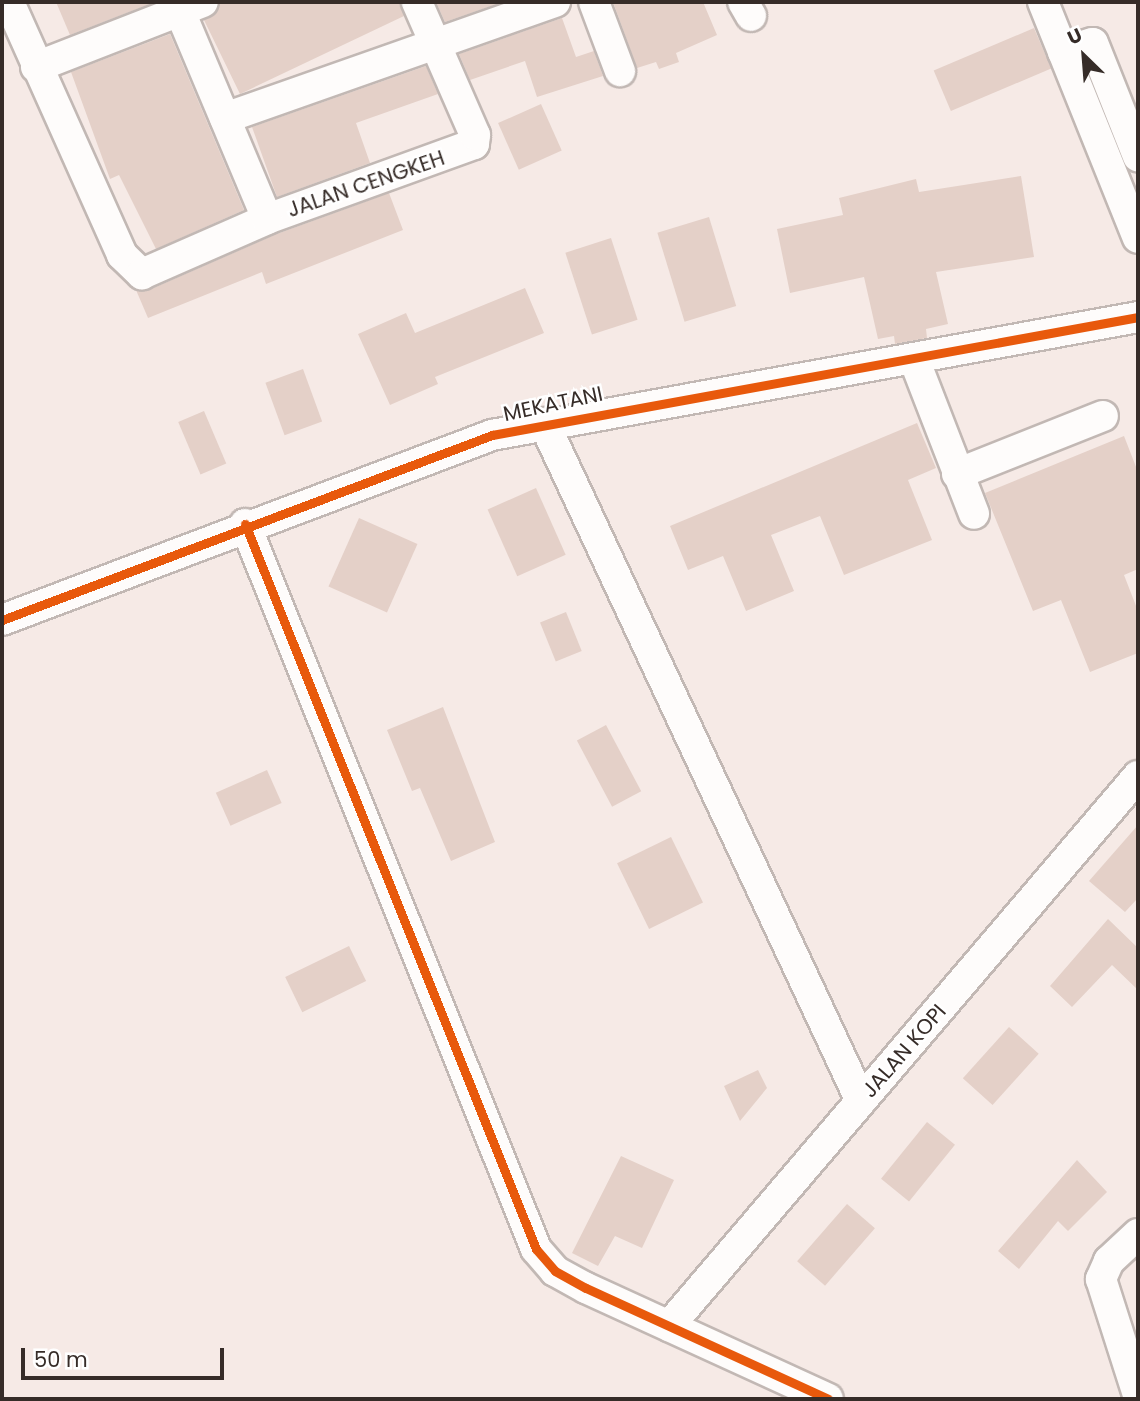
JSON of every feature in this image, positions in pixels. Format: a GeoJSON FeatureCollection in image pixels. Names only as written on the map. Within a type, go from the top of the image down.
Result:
{"type":"FeatureCollection","features":[{"type":"Feature","properties":{"kind":"street"},"geometry":{"type":"LineString","coordinates":[[5,2],[37,67],[186,5],[225,118],[267,219]]}},
{"type":"Feature","properties":{"kind":"street","name":"JALAN CENGKEH"},"geometry":{"type":"LineString","coordinates":[[37,67],[122,255],[142,274],[267,219],[474,144],[475,135],[417,2]]}},
{"type":"Feature","properties":{"kind":"street"},"geometry":{"type":"LineString","coordinates":[[225,118],[555,2]]}},
{"type":"Feature","properties":{"kind":"street"},"geometry":{"type":"LineString","coordinates":[[594,2],[620,71]]}},
{"type":"Feature","properties":{"kind":"street"},"geometry":{"type":"LineString","coordinates":[[1043,2],[1138,238]]}},
{"type":"Feature","properties":{"kind":"street"},"geometry":{"type":"LineString","coordinates":[[1063,52],[1093,43],[1138,156],[1111,169]]}},
{"type":"Feature","properties":{"kind":"street","name":"MEKATANI"},"geometry":{"type":"LineString","coordinates":[[2,620],[245,524],[460,444],[544,423],[1138,317]]}},
{"type":"Feature","properties":{"kind":"street"},"geometry":{"type":"LineString","coordinates":[[914,359],[974,514]]}},
{"type":"Feature","properties":{"kind":"street"},"geometry":{"type":"LineString","coordinates":[[957,474],[1103,416]]}},
{"type":"Feature","properties":{"kind":"street"},"geometry":{"type":"LineString","coordinates":[[544,423],[861,1101]]}},
{"type":"Feature","properties":{"kind":"street"},"geometry":{"type":"LineString","coordinates":[[245,524],[536,1249],[555,1271],[828,1399]]}},
{"type":"Feature","properties":{"kind":"street","name":"JALAN KOPI"},"geometry":{"type":"LineString","coordinates":[[669,1326],[1138,776]]}},
{"type":"Feature","properties":{"kind":"street"},"geometry":{"type":"LineString","coordinates":[[1138,1234],[1109,1261],[1101,1279],[1138,1395]]}},
{"type":"Feature","properties":{"kind":"building"},"geometry":{"type":"Polygon","coordinates":[[[56,2],[155,2],[70,35],[56,2]]]}},
{"type":"Feature","properties":{"kind":"building"},"geometry":{"type":"Polygon","coordinates":[[[220,2],[400,2],[404,16],[240,94],[204,20],[216,13],[220,2]]]}},
{"type":"Feature","properties":{"kind":"building"},"geometry":{"type":"Polygon","coordinates":[[[436,2],[503,2],[445,22],[436,2]]]}},
{"type":"Feature","properties":{"kind":"building"},"geometry":{"type":"Polygon","coordinates":[[[613,2],[703,2],[717,35],[676,53],[679,62],[659,69],[656,62],[637,68],[613,2]]]}},
{"type":"Feature","properties":{"kind":"building"},"geometry":{"type":"Polygon","coordinates":[[[562,18],[576,57],[594,51],[603,76],[537,97],[525,61],[470,80],[459,54],[562,18]]]}},
{"type":"Feature","properties":{"kind":"building"},"geometry":{"type":"Polygon","coordinates":[[[1034,28],[1051,69],[951,111],[934,71],[1034,28]]]}},
{"type":"Feature","properties":{"kind":"building"},"geometry":{"type":"Polygon","coordinates":[[[170,34],[244,210],[156,249],[119,175],[110,179],[71,72],[170,34]]]}},
{"type":"Feature","properties":{"kind":"building"},"geometry":{"type":"Polygon","coordinates":[[[426,66],[438,94],[356,123],[370,163],[277,197],[252,127],[426,66]]]}},
{"type":"Feature","properties":{"kind":"building"},"geometry":{"type":"Polygon","coordinates":[[[541,104],[562,151],[519,170],[498,123],[541,104]]]}},
{"type":"Feature","properties":{"kind":"building"},"geometry":{"type":"Polygon","coordinates":[[[1021,176],[1034,257],[936,272],[948,324],[926,329],[927,338],[895,344],[894,336],[878,339],[864,277],[790,293],[777,229],[843,215],[839,198],[916,179],[919,192],[1021,176]]]}},
{"type":"Feature","properties":{"kind":"building"},"geometry":{"type":"Polygon","coordinates":[[[389,193],[403,230],[266,284],[262,272],[148,318],[136,290],[149,290],[274,235],[389,193]]]}},
{"type":"Feature","properties":{"kind":"building"},"geometry":{"type":"Polygon","coordinates":[[[709,217],[736,306],[685,322],[657,233],[709,217]]]}},
{"type":"Feature","properties":{"kind":"building"},"geometry":{"type":"Polygon","coordinates":[[[611,238],[638,320],[592,335],[565,253],[611,238]]]}},
{"type":"Feature","properties":{"kind":"building"},"geometry":{"type":"Polygon","coordinates":[[[525,288],[544,333],[435,377],[438,384],[390,405],[358,334],[406,313],[415,333],[525,288]]]}},
{"type":"Feature","properties":{"kind":"building"},"geometry":{"type":"Polygon","coordinates":[[[303,369],[322,422],[285,435],[265,383],[303,369]]]}},
{"type":"Feature","properties":{"kind":"building"},"geometry":{"type":"Polygon","coordinates":[[[204,411],[226,463],[200,474],[178,422],[204,411]]]}},
{"type":"Feature","properties":{"kind":"building"},"geometry":{"type":"Polygon","coordinates":[[[917,423],[936,468],[908,480],[932,540],[844,575],[820,516],[771,535],[794,591],[746,611],[723,556],[688,570],[670,526],[917,423]]]}},
{"type":"Feature","properties":{"kind":"building"},"geometry":{"type":"Polygon","coordinates":[[[1124,436],[1138,472],[1138,569],[1124,575],[1138,611],[1138,653],[1090,672],[1061,600],[1033,611],[985,493],[1124,436]]]}},
{"type":"Feature","properties":{"kind":"building"},"geometry":{"type":"Polygon","coordinates":[[[536,488],[566,555],[517,576],[488,510],[536,488]]]}},
{"type":"Feature","properties":{"kind":"building"},"geometry":{"type":"Polygon","coordinates":[[[359,518],[417,544],[387,613],[328,587],[359,518]]]}},
{"type":"Feature","properties":{"kind":"building"},"geometry":{"type":"Polygon","coordinates":[[[566,612],[582,651],[556,661],[540,622],[566,612]]]}},
{"type":"Feature","properties":{"kind":"building"},"geometry":{"type":"Polygon","coordinates":[[[443,707],[495,842],[451,861],[420,788],[412,791],[387,730],[443,707]]]}},
{"type":"Feature","properties":{"kind":"building"},"geometry":{"type":"Polygon","coordinates":[[[606,725],[641,791],[612,807],[577,740],[606,725]]]}},
{"type":"Feature","properties":{"kind":"building"},"geometry":{"type":"Polygon","coordinates":[[[267,770],[282,803],[230,826],[216,793],[267,770]]]}},
{"type":"Feature","properties":{"kind":"building"},"geometry":{"type":"Polygon","coordinates":[[[1138,825],[1138,898],[1125,912],[1089,881],[1138,825]]]}},
{"type":"Feature","properties":{"kind":"building"},"geometry":{"type":"Polygon","coordinates":[[[671,837],[703,903],[649,929],[617,863],[671,837]]]}},
{"type":"Feature","properties":{"kind":"building"},"geometry":{"type":"Polygon","coordinates":[[[1108,919],[1138,948],[1138,990],[1112,965],[1072,1007],[1050,986],[1108,919]]]}},
{"type":"Feature","properties":{"kind":"building"},"geometry":{"type":"Polygon","coordinates":[[[349,946],[366,981],[302,1012],[285,977],[349,946]]]}},
{"type":"Feature","properties":{"kind":"building"},"geometry":{"type":"Polygon","coordinates":[[[1009,1027],[1039,1054],[993,1105],[963,1078],[1009,1027]]]}},
{"type":"Feature","properties":{"kind":"building"},"geometry":{"type":"Polygon","coordinates":[[[758,1070],[767,1088],[740,1121],[724,1086],[758,1070]]]}},
{"type":"Feature","properties":{"kind":"building"},"geometry":{"type":"Polygon","coordinates":[[[927,1122],[955,1145],[909,1201],[881,1179],[927,1122]]]}},
{"type":"Feature","properties":{"kind":"building"},"geometry":{"type":"Polygon","coordinates":[[[621,1156],[674,1180],[642,1248],[615,1236],[598,1266],[572,1253],[621,1156]]]}},
{"type":"Feature","properties":{"kind":"building"},"geometry":{"type":"Polygon","coordinates":[[[1077,1160],[1107,1192],[1068,1231],[1058,1221],[1019,1269],[998,1251],[1077,1160]]]}},
{"type":"Feature","properties":{"kind":"building"},"geometry":{"type":"Polygon","coordinates":[[[847,1204],[875,1228],[825,1286],[797,1261],[847,1204]]]}},
{"type":"Feature","properties":{"kind":"cycle path"},"geometry":{"type":"LineString","coordinates":[[2,620],[492,435],[1138,317]]}},
{"type":"Feature","properties":{"kind":"cycle path"},"geometry":{"type":"LineString","coordinates":[[245,524],[536,1249],[555,1271],[586,1288],[828,1399]]}}]}
